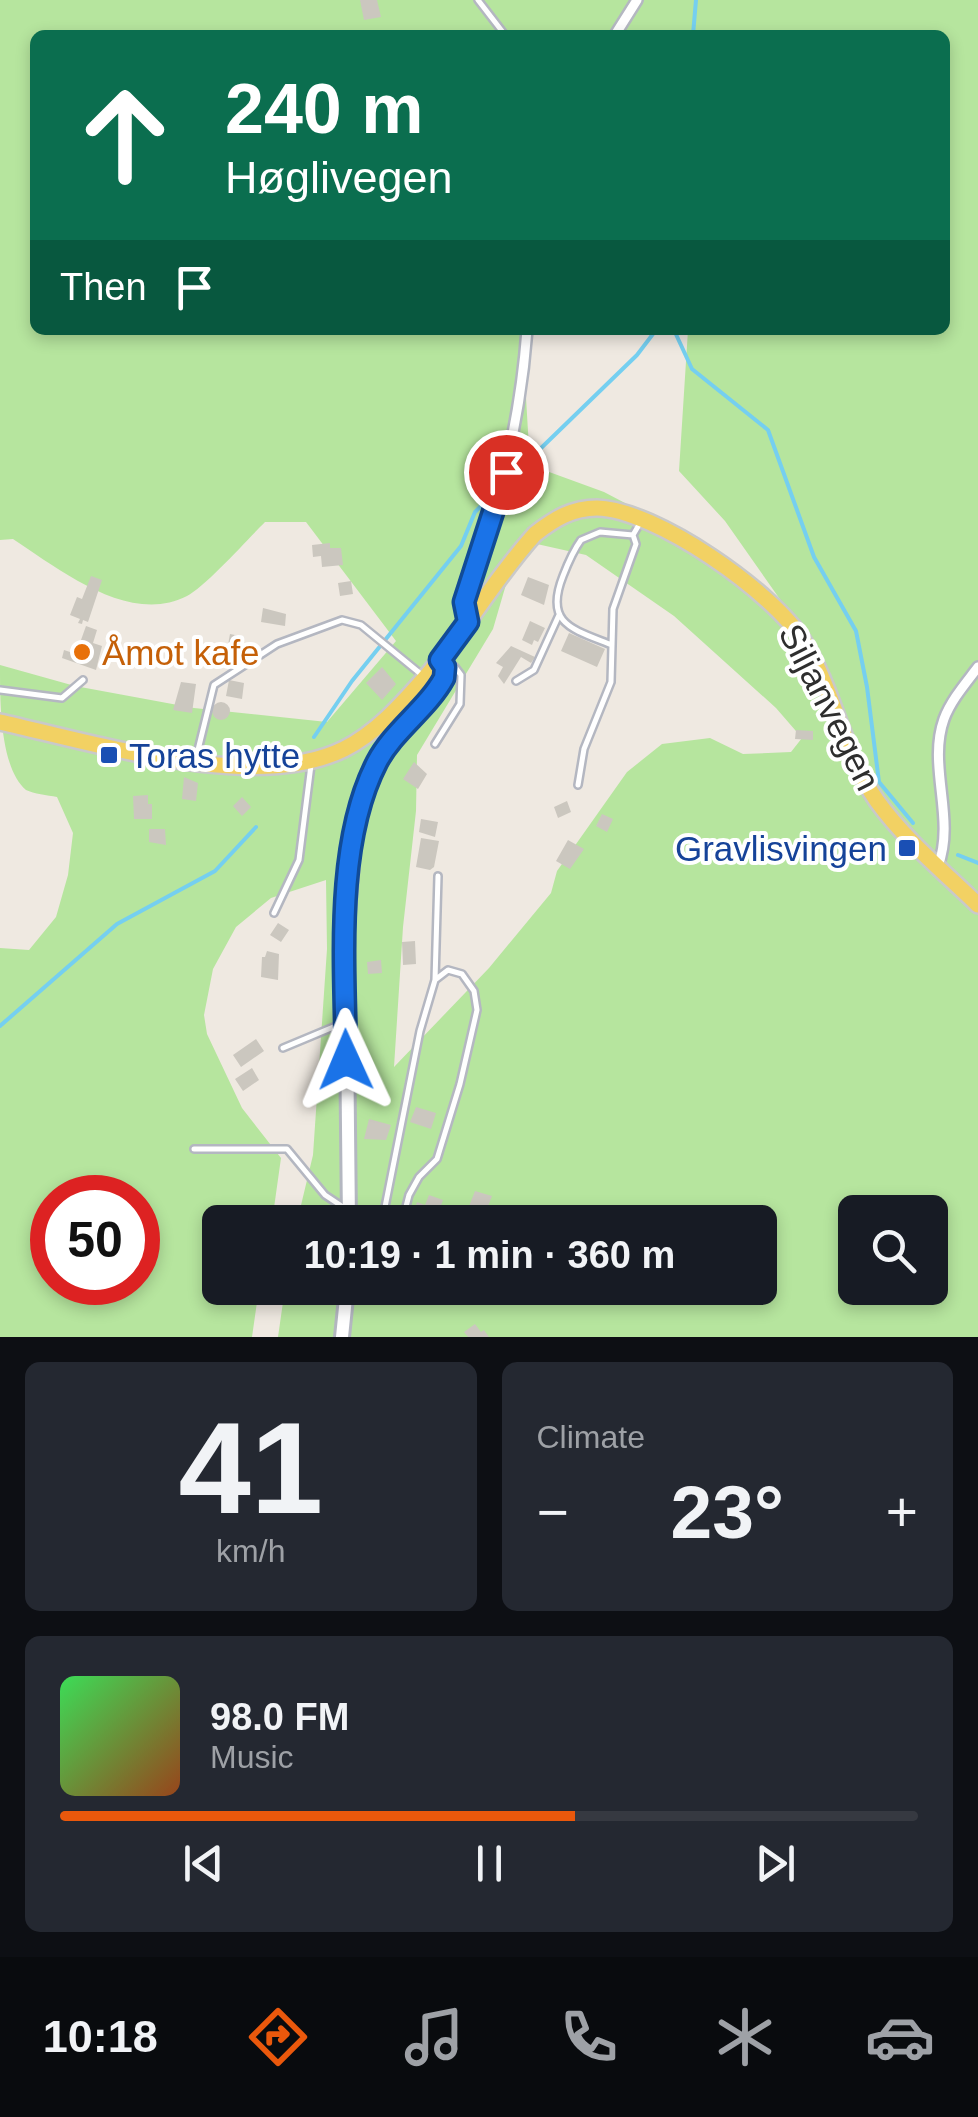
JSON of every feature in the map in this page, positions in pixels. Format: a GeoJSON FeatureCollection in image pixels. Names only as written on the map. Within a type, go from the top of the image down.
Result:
{"type":"FeatureCollection","features":[{"type":"Feature","properties":{"kind":"main road","name":"Siljanvegen"},"geometry":{"type":"LineString","coordinates":[[0,722],[196,761],[266,767],[310,762],[340,751],[368,734],[442,665],[515,556],[552,520],[596,508],[642,520],[679,538],[733,572],[791,623],[813,658],[850,752],[870,790],[889,816],[978,905]]}},
{"type":"Feature","properties":{"kind":"main road"},"geometry":{"type":"LineString","coordinates":[[349,1205],[346,1022],[352,847],[362,798],[380,758],[442,683],[442,665]]}},
{"type":"Feature","properties":{"kind":"main road"},"geometry":{"type":"LineString","coordinates":[[342,1337],[345,1305]]}},
{"type":"Feature","properties":{"kind":"street"},"geometry":{"type":"LineString","coordinates":[[618,30],[638,0]]}},
{"type":"Feature","properties":{"kind":"street"},"geometry":{"type":"LineString","coordinates":[[468,622],[464,602],[495,514],[518,418],[526,335]]}},
{"type":"Feature","properties":{"kind":"street"},"geometry":{"type":"LineString","coordinates":[[938,866],[945,830],[939,737],[949,708],[978,666]]}},
{"type":"Feature","properties":{"kind":"lane"},"geometry":{"type":"LineString","coordinates":[[478,0],[502,30]]}},
{"type":"Feature","properties":{"kind":"lane"},"geometry":{"type":"LineString","coordinates":[[578,785],[584,749],[611,682],[613,609],[636,544],[633,535],[642,520]]}},
{"type":"Feature","properties":{"kind":"lane"},"geometry":{"type":"LineString","coordinates":[[612,645],[576,630],[559,615],[555,596],[580,540],[600,532],[633,535]]}},
{"type":"Feature","properties":{"kind":"lane"},"geometry":{"type":"LineString","coordinates":[[516,681],[534,670],[559,615]]}},
{"type":"Feature","properties":{"kind":"lane"},"geometry":{"type":"LineString","coordinates":[[196,761],[214,686],[277,644],[332,623],[350,620],[361,625],[425,677]]}},
{"type":"Feature","properties":{"kind":"lane"},"geometry":{"type":"LineString","coordinates":[[436,744],[452,721],[461,692],[459,670],[442,665]]}},
{"type":"Feature","properties":{"kind":"lane"},"geometry":{"type":"LineString","coordinates":[[0,690],[62,698],[84,680]]}},
{"type":"Feature","properties":{"kind":"lane"},"geometry":{"type":"LineString","coordinates":[[274,912],[299,860],[311,780],[310,762]]}},
{"type":"Feature","properties":{"kind":"lane"},"geometry":{"type":"LineString","coordinates":[[385,1205],[420,1031],[435,980],[438,876]]}},
{"type":"Feature","properties":{"kind":"lane"},"geometry":{"type":"LineString","coordinates":[[407,1205],[419,1178],[437,1159],[475,1020],[475,995],[462,974],[448,970],[435,980]]}},
{"type":"Feature","properties":{"kind":"lane"},"geometry":{"type":"LineString","coordinates":[[283,1048],[346,1022]]}},
{"type":"Feature","properties":{"kind":"lane"},"geometry":{"type":"LineString","coordinates":[[194,1148],[287,1149],[336,1205]]}},
{"type":"Feature","properties":{"kind":"green space"},"geometry":{"type":"Polygon","coordinates":[[[0,0],[978,0],[978,1337],[278,1337],[283,1305],[777,1305],[777,1205],[301,1205],[313,1155],[327,949],[326,880],[271,898],[236,927],[213,969],[204,1015],[207,1034],[242,1108],[281,1158],[274,1205],[202,1205],[202,1305],[257,1305],[252,1337],[0,1337],[0,948],[29,950],[56,917],[68,875],[73,833],[57,797],[26,790],[11,767],[3,734],[0,665],[75,686],[194,708],[327,722],[396,641],[306,522],[265,522],[195,591],[165,603],[119,599],[73,578],[13,539],[0,540],[0,0]],[[519,540],[493,629],[417,755],[416,811],[403,927],[394,1067],[489,968],[551,893],[557,871],[627,772],[662,744],[710,738],[743,754],[791,752],[802,738],[776,708],[674,616],[586,555],[519,540]]]}},
{"type":"Feature","properties":{"kind":"building"},"geometry":{"type":"Polygon","coordinates":[[[360,0],[377,0],[381,17],[364,20],[360,0]]]}},
{"type":"Feature","properties":{"kind":"building"},"geometry":{"type":"Polygon","coordinates":[[[330,543],[330,548],[341,548],[343,565],[322,567],[321,556],[313,557],[312,545],[330,543]]]}},
{"type":"Feature","properties":{"kind":"building"},"geometry":{"type":"Polygon","coordinates":[[[91,576],[102,580],[88,622],[83,620],[82,624],[70,615],[91,576]]]}},
{"type":"Feature","properties":{"kind":"building"},"geometry":{"type":"Polygon","coordinates":[[[528,577],[549,585],[544,605],[521,595],[528,577]]]}},
{"type":"Feature","properties":{"kind":"building"},"geometry":{"type":"Polygon","coordinates":[[[351,581],[353,594],[340,596],[338,583],[351,581]]]}},
{"type":"Feature","properties":{"kind":"building"},"geometry":{"type":"Polygon","coordinates":[[[263,608],[286,614],[285,626],[261,622],[263,608]]]}},
{"type":"Feature","properties":{"kind":"building"},"geometry":{"type":"Polygon","coordinates":[[[530,621],[545,628],[532,645],[522,640],[530,621]]]}},
{"type":"Feature","properties":{"kind":"building"},"geometry":{"type":"Polygon","coordinates":[[[86,626],[97,630],[93,643],[102,646],[96,670],[62,658],[64,650],[76,654],[86,626]]]}},
{"type":"Feature","properties":{"kind":"building"},"geometry":{"type":"Polygon","coordinates":[[[569,633],[605,649],[597,667],[561,651],[569,633]]]}},
{"type":"Feature","properties":{"kind":"building"},"geometry":{"type":"Polygon","coordinates":[[[230,634],[240,636],[237,654],[227,650],[230,634]]]}},
{"type":"Feature","properties":{"kind":"building"},"geometry":{"type":"Polygon","coordinates":[[[511,646],[535,657],[531,663],[521,657],[504,684],[498,676],[503,667],[496,663],[511,646]]]}},
{"type":"Feature","properties":{"kind":"building"},"geometry":{"type":"Polygon","coordinates":[[[382,667],[396,684],[382,700],[366,683],[382,667]]]}},
{"type":"Feature","properties":{"kind":"building"},"geometry":{"type":"Polygon","coordinates":[[[229,680],[244,683],[242,699],[226,696],[229,680]]]}},
{"type":"Feature","properties":{"kind":"building"},"geometry":{"type":"Polygon","coordinates":[[[181,682],[196,684],[192,713],[173,710],[181,682]]]}},
{"type":"Feature","properties":{"kind":"building"},"geometry":{"type":"Polygon","coordinates":[[[221,702],[230,711],[221,720],[212,711],[221,702]]]}},
{"type":"Feature","properties":{"kind":"building"},"geometry":{"type":"Polygon","coordinates":[[[796,730],[813,731],[813,740],[795,739],[796,730]]]}},
{"type":"Feature","properties":{"kind":"building"},"geometry":{"type":"Polygon","coordinates":[[[414,762],[427,774],[418,789],[403,779],[414,762]]]}},
{"type":"Feature","properties":{"kind":"building"},"geometry":{"type":"Polygon","coordinates":[[[184,777],[198,783],[196,801],[182,799],[184,777]]]}},
{"type":"Feature","properties":{"kind":"building"},"geometry":{"type":"Polygon","coordinates":[[[148,795],[152,819],[134,819],[133,796],[148,795]]]}},
{"type":"Feature","properties":{"kind":"building"},"geometry":{"type":"Polygon","coordinates":[[[242,797],[251,807],[242,816],[233,806],[242,797]]]}},
{"type":"Feature","properties":{"kind":"building"},"geometry":{"type":"Polygon","coordinates":[[[567,801],[571,812],[558,818],[554,807],[567,801]]]}},
{"type":"Feature","properties":{"kind":"building"},"geometry":{"type":"Polygon","coordinates":[[[602,814],[613,819],[607,832],[596,826],[602,814]]]}},
{"type":"Feature","properties":{"kind":"building"},"geometry":{"type":"Polygon","coordinates":[[[421,819],[438,822],[435,837],[419,832],[421,819]]]}},
{"type":"Feature","properties":{"kind":"building"},"geometry":{"type":"Polygon","coordinates":[[[149,829],[165,829],[166,845],[149,842],[149,829]]]}},
{"type":"Feature","properties":{"kind":"building"},"geometry":{"type":"Polygon","coordinates":[[[421,838],[439,841],[430,870],[416,867],[421,838]]]}},
{"type":"Feature","properties":{"kind":"building"},"geometry":{"type":"Polygon","coordinates":[[[568,840],[584,849],[570,869],[556,861],[568,840]]]}},
{"type":"Feature","properties":{"kind":"building"},"geometry":{"type":"Polygon","coordinates":[[[278,923],[289,930],[281,942],[270,935],[278,923]]]}},
{"type":"Feature","properties":{"kind":"building"},"geometry":{"type":"Polygon","coordinates":[[[415,941],[416,964],[403,965],[402,942],[415,941]]]}},
{"type":"Feature","properties":{"kind":"building"},"geometry":{"type":"Polygon","coordinates":[[[267,951],[279,954],[278,980],[261,977],[262,957],[267,951]]]}},
{"type":"Feature","properties":{"kind":"building"},"geometry":{"type":"Polygon","coordinates":[[[381,960],[382,973],[368,974],[367,962],[381,960]]]}},
{"type":"Feature","properties":{"kind":"building"},"geometry":{"type":"Polygon","coordinates":[[[256,1039],[264,1051],[241,1067],[233,1055],[256,1039]]]}},
{"type":"Feature","properties":{"kind":"building"},"geometry":{"type":"Polygon","coordinates":[[[252,1068],[259,1080],[243,1091],[235,1079],[252,1068]]]}},
{"type":"Feature","properties":{"kind":"building"},"geometry":{"type":"Polygon","coordinates":[[[416,1107],[436,1113],[431,1129],[410,1122],[416,1107]]]}},
{"type":"Feature","properties":{"kind":"building"},"geometry":{"type":"Polygon","coordinates":[[[369,1119],[391,1125],[386,1140],[364,1139],[369,1119]]]}},
{"type":"Feature","properties":{"kind":"building"},"geometry":{"type":"Polygon","coordinates":[[[475,1191],[492,1196],[489,1205],[470,1205],[475,1191]]]}},
{"type":"Feature","properties":{"kind":"building"},"geometry":{"type":"Polygon","coordinates":[[[429,1195],[443,1200],[441,1205],[425,1205],[429,1195]]]}},
{"type":"Feature","properties":{"kind":"building"},"geometry":{"type":"Polygon","coordinates":[[[475,1324],[489,1337],[468,1337],[464,1332],[475,1324]]]}},
{"type":"Feature","properties":{"kind":"waterway"},"geometry":{"type":"LineString","coordinates":[[693,30],[696,0]]}},
{"type":"Feature","properties":{"kind":"waterway"},"geometry":{"type":"LineString","coordinates":[[505,483],[637,355],[652,335]]}},
{"type":"Feature","properties":{"kind":"waterway"},"geometry":{"type":"LineString","coordinates":[[676,335],[692,369],[768,430],[814,557],[856,631],[879,782],[913,823]]}},
{"type":"Feature","properties":{"kind":"waterway"},"geometry":{"type":"LineString","coordinates":[[314,737],[352,681],[461,546],[475,512],[498,489]]}},
{"type":"Feature","properties":{"kind":"waterway"},"geometry":{"type":"LineString","coordinates":[[0,1026],[117,924],[215,871],[256,827]]}},
{"type":"Feature","properties":{"kind":"waterway"},"geometry":{"type":"LineString","coordinates":[[958,855],[978,863]]}},
{"type":"Feature","properties":{"kind":"place","name":"Åmot kafe"},"geometry":{"type":"Point","coordinates":[82,652]}},
{"type":"Feature","properties":{"kind":"place","name":"Toras hytte"},"geometry":{"type":"Point","coordinates":[109,755]}},
{"type":"Feature","properties":{"kind":"place","name":"Gravlisvingen"},"geometry":{"type":"Point","coordinates":[907,848]}},
{"type":"Feature","properties":{"kind":"route"},"geometry":{"type":"LineString","coordinates":[[346,1060],[348,896],[362,798],[380,758],[446,674],[440,660],[468,622],[464,602],[506,472]]}}]}
